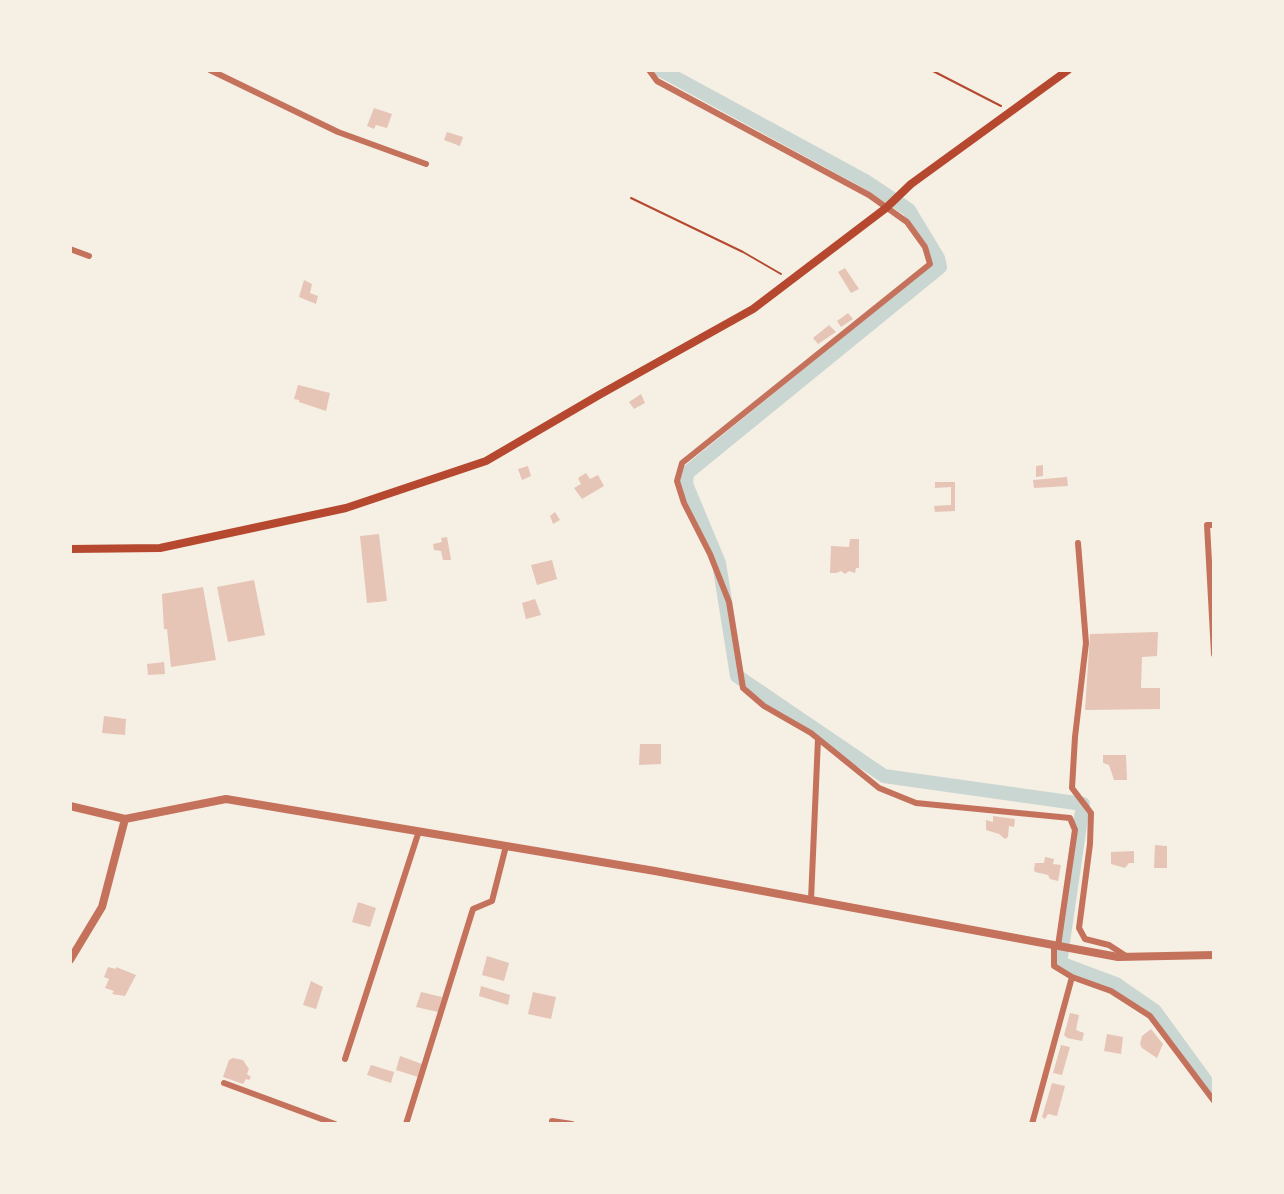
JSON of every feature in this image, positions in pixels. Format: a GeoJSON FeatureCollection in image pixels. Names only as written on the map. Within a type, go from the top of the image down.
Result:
{"type":"FeatureCollection","features":[{"type":"Feature","properties":{"kind":"main road"},"geometry":{"type":"LineString","coordinates":[[70,549],[160,548],[346,508],[486,461],[753,309],[886,208],[911,184],[1068,70]]}},
{"type":"Feature","properties":{"kind":"street"},"geometry":{"type":"LineString","coordinates":[[210,70],[338,132],[426,164]]}},
{"type":"Feature","properties":{"kind":"street"},"geometry":{"type":"LineString","coordinates":[[649,70],[657,81],[869,195],[907,222],[926,247],[930,264],[682,463],[677,481],[684,503],[710,554],[729,602],[743,688],[764,706],[818,739],[879,788],[916,803],[1070,818],[1075,830],[1054,966],[1072,977],[1111,991],[1150,1016],[1214,1101]]}},
{"type":"Feature","properties":{"kind":"street"},"geometry":{"type":"LineString","coordinates":[[70,249],[89,256]]}},
{"type":"Feature","properties":{"kind":"street"},"geometry":{"type":"LineString","coordinates":[[1214,525],[1207,525],[1214,654]]}},
{"type":"Feature","properties":{"kind":"street"},"geometry":{"type":"LineString","coordinates":[[1078,543],[1086,643],[1075,737],[1072,788],[1091,813],[1090,844],[1079,928],[1085,939],[1109,945],[1127,956]]}},
{"type":"Feature","properties":{"kind":"street"},"geometry":{"type":"LineString","coordinates":[[811,900],[818,739]]}},
{"type":"Feature","properties":{"kind":"street"},"geometry":{"type":"LineString","coordinates":[[70,806],[125,819],[226,799],[655,871],[1118,957],[1214,955]]}},
{"type":"Feature","properties":{"kind":"street"},"geometry":{"type":"LineString","coordinates":[[70,960],[102,907],[125,819]]}},
{"type":"Feature","properties":{"kind":"street"},"geometry":{"type":"LineString","coordinates":[[345,1059],[419,831]]}},
{"type":"Feature","properties":{"kind":"street"},"geometry":{"type":"LineString","coordinates":[[406,1124],[473,909],[492,901],[506,846]]}},
{"type":"Feature","properties":{"kind":"street"},"geometry":{"type":"LineString","coordinates":[[1032,1124],[1072,977]]}},
{"type":"Feature","properties":{"kind":"street"},"geometry":{"type":"LineString","coordinates":[[224,1083],[335,1124]]}},
{"type":"Feature","properties":{"kind":"street"},"geometry":{"type":"LineString","coordinates":[[552,1124],[552,1121],[572,1124]]}},
{"type":"Feature","properties":{"kind":"path"},"geometry":{"type":"LineString","coordinates":[[931,70],[998,104],[1010,113]]}},
{"type":"Feature","properties":{"kind":"path"},"geometry":{"type":"LineString","coordinates":[[631,198],[743,252],[782,275]]}},
{"type":"Feature","properties":{"kind":"building"},"geometry":{"type":"Polygon","coordinates":[[[374,108],[392,114],[387,128],[376,125],[374,129],[367,126],[374,108]]]}},
{"type":"Feature","properties":{"kind":"building"},"geometry":{"type":"Polygon","coordinates":[[[447,132],[463,137],[460,146],[444,140],[447,132]]]}},
{"type":"Feature","properties":{"kind":"building"},"geometry":{"type":"Polygon","coordinates":[[[845,268],[859,289],[851,293],[838,272],[845,268]]]}},
{"type":"Feature","properties":{"kind":"building"},"geometry":{"type":"Polygon","coordinates":[[[304,280],[312,284],[310,293],[318,296],[316,304],[299,297],[304,280]]]}},
{"type":"Feature","properties":{"kind":"building"},"geometry":{"type":"Polygon","coordinates":[[[848,313],[853,319],[841,327],[837,321],[848,313]]]}},
{"type":"Feature","properties":{"kind":"building"},"geometry":{"type":"Polygon","coordinates":[[[829,325],[836,332],[818,344],[813,338],[829,325]]]}},
{"type":"Feature","properties":{"kind":"building"},"geometry":{"type":"Polygon","coordinates":[[[298,385],[330,393],[326,411],[294,399],[298,385]]]}},
{"type":"Feature","properties":{"kind":"building"},"geometry":{"type":"Polygon","coordinates":[[[641,394],[645,403],[634,409],[629,402],[641,394]]]}},
{"type":"Feature","properties":{"kind":"building"},"geometry":{"type":"Polygon","coordinates":[[[1043,465],[1043,476],[1036,477],[1036,466],[1043,465]]]}},
{"type":"Feature","properties":{"kind":"building"},"geometry":{"type":"Polygon","coordinates":[[[528,466],[531,476],[522,480],[518,469],[528,466]]]}},
{"type":"Feature","properties":{"kind":"building"},"geometry":{"type":"Polygon","coordinates":[[[586,473],[590,479],[598,475],[604,486],[582,499],[574,488],[581,484],[578,478],[586,473]]]}},
{"type":"Feature","properties":{"kind":"building"},"geometry":{"type":"Polygon","coordinates":[[[1067,477],[1068,486],[1034,488],[1033,480],[1067,477]]]}},
{"type":"Feature","properties":{"kind":"building"},"geometry":{"type":"Polygon","coordinates":[[[935,482],[955,482],[955,511],[935,512],[934,506],[951,505],[951,487],[935,488],[935,482]]]}},
{"type":"Feature","properties":{"kind":"building"},"geometry":{"type":"Polygon","coordinates":[[[555,512],[560,520],[553,524],[550,516],[555,512]]]}},
{"type":"Feature","properties":{"kind":"building"},"geometry":{"type":"Polygon","coordinates":[[[379,534],[387,601],[367,603],[360,536],[379,534]]]}},
{"type":"Feature","properties":{"kind":"building"},"geometry":{"type":"Polygon","coordinates":[[[447,537],[451,560],[443,560],[441,551],[434,550],[433,544],[442,542],[441,538],[447,537]]]}},
{"type":"Feature","properties":{"kind":"building"},"geometry":{"type":"Polygon","coordinates":[[[850,539],[859,539],[859,568],[856,568],[855,573],[849,571],[845,574],[841,571],[830,573],[831,546],[849,547],[850,539]]]}},
{"type":"Feature","properties":{"kind":"building"},"geometry":{"type":"Polygon","coordinates":[[[552,560],[557,579],[537,585],[531,565],[552,560]]]}},
{"type":"Feature","properties":{"kind":"building"},"geometry":{"type":"Polygon","coordinates":[[[254,580],[265,635],[228,642],[217,587],[254,580]]]}},
{"type":"Feature","properties":{"kind":"building"},"geometry":{"type":"Polygon","coordinates":[[[203,587],[216,660],[171,667],[167,629],[164,629],[162,594],[203,587]]]}},
{"type":"Feature","properties":{"kind":"building"},"geometry":{"type":"Polygon","coordinates":[[[535,599],[541,615],[526,619],[522,603],[535,599]]]}},
{"type":"Feature","properties":{"kind":"building"},"geometry":{"type":"Polygon","coordinates":[[[1158,632],[1157,656],[1142,657],[1141,688],[1160,688],[1160,709],[1085,710],[1090,634],[1158,632]]]}},
{"type":"Feature","properties":{"kind":"building"},"geometry":{"type":"Polygon","coordinates":[[[164,662],[165,674],[148,675],[147,664],[164,662]]]}},
{"type":"Feature","properties":{"kind":"building"},"geometry":{"type":"Polygon","coordinates":[[[104,716],[126,719],[125,735],[102,733],[104,716]]]}},
{"type":"Feature","properties":{"kind":"building"},"geometry":{"type":"Polygon","coordinates":[[[640,744],[661,744],[661,764],[639,765],[640,744]]]}},
{"type":"Feature","properties":{"kind":"building"},"geometry":{"type":"Polygon","coordinates":[[[1103,755],[1126,755],[1127,780],[1114,780],[1109,765],[1103,763],[1103,755]]]}},
{"type":"Feature","properties":{"kind":"building"},"geometry":{"type":"Polygon","coordinates":[[[993,816],[1015,819],[1014,827],[1009,826],[1008,837],[1005,839],[999,834],[986,830],[986,820],[993,822],[993,816]]]}},
{"type":"Feature","properties":{"kind":"building"},"geometry":{"type":"Polygon","coordinates":[[[1155,845],[1167,846],[1167,868],[1154,868],[1155,845]]]}},
{"type":"Feature","properties":{"kind":"building"},"geometry":{"type":"Polygon","coordinates":[[[1134,851],[1134,863],[1129,863],[1125,868],[1111,864],[1111,852],[1134,851]]]}},
{"type":"Feature","properties":{"kind":"building"},"geometry":{"type":"Polygon","coordinates":[[[1045,857],[1054,859],[1053,864],[1061,865],[1058,881],[1050,879],[1048,875],[1035,872],[1035,863],[1044,863],[1045,857]]]}},
{"type":"Feature","properties":{"kind":"building"},"geometry":{"type":"Polygon","coordinates":[[[358,902],[376,908],[370,927],[352,922],[358,902]]]}},
{"type":"Feature","properties":{"kind":"building"},"geometry":{"type":"Polygon","coordinates":[[[487,956],[509,963],[504,981],[482,975],[487,956]]]}},
{"type":"Feature","properties":{"kind":"building"},"geometry":{"type":"Polygon","coordinates":[[[108,967],[116,969],[116,967],[136,975],[125,996],[112,994],[114,991],[105,988],[109,979],[104,977],[108,967]]]}},
{"type":"Feature","properties":{"kind":"building"},"geometry":{"type":"Polygon","coordinates":[[[311,981],[323,987],[316,1009],[303,1005],[311,981]]]}},
{"type":"Feature","properties":{"kind":"building"},"geometry":{"type":"Polygon","coordinates":[[[481,986],[510,995],[508,1005],[479,996],[481,986]]]}},
{"type":"Feature","properties":{"kind":"building"},"geometry":{"type":"Polygon","coordinates":[[[421,992],[442,997],[438,1012],[416,1007],[421,992]]]}},
{"type":"Feature","properties":{"kind":"building"},"geometry":{"type":"Polygon","coordinates":[[[533,992],[556,997],[551,1019],[528,1014],[533,992]]]}},
{"type":"Feature","properties":{"kind":"building"},"geometry":{"type":"Polygon","coordinates":[[[1070,1013],[1079,1015],[1076,1030],[1084,1033],[1082,1041],[1067,1038],[1064,1035],[1070,1013]]]}},
{"type":"Feature","properties":{"kind":"building"},"geometry":{"type":"Polygon","coordinates":[[[1151,1029],[1163,1044],[1157,1058],[1142,1048],[1140,1044],[1142,1036],[1151,1029]]]}},
{"type":"Feature","properties":{"kind":"building"},"geometry":{"type":"Polygon","coordinates":[[[1107,1034],[1123,1037],[1121,1054],[1104,1051],[1107,1034]]]}},
{"type":"Feature","properties":{"kind":"building"},"geometry":{"type":"Polygon","coordinates":[[[1061,1045],[1070,1047],[1062,1075],[1053,1073],[1061,1045]]]}},
{"type":"Feature","properties":{"kind":"building"},"geometry":{"type":"Polygon","coordinates":[[[400,1056],[422,1064],[418,1077],[396,1070],[400,1056]]]}},
{"type":"Feature","properties":{"kind":"building"},"geometry":{"type":"Polygon","coordinates":[[[233,1058],[243,1060],[249,1069],[247,1074],[251,1077],[243,1084],[223,1077],[229,1060],[233,1058]]]}},
{"type":"Feature","properties":{"kind":"building"},"geometry":{"type":"Polygon","coordinates":[[[371,1065],[394,1072],[391,1083],[367,1075],[371,1065]]]}},
{"type":"Feature","properties":{"kind":"building"},"geometry":{"type":"Polygon","coordinates":[[[1052,1083],[1065,1086],[1057,1116],[1048,1114],[1045,1119],[1042,1117],[1052,1083]]]}},
{"type":"Feature","properties":{"kind":"waterway"},"geometry":{"type":"LineString","coordinates":[[661,70],[867,182],[909,210],[938,258],[940,267],[687,473],[686,484],[719,563],[737,676],[884,776],[1083,804],[1060,963],[1116,984],[1155,1011],[1214,1092]]}}]}
